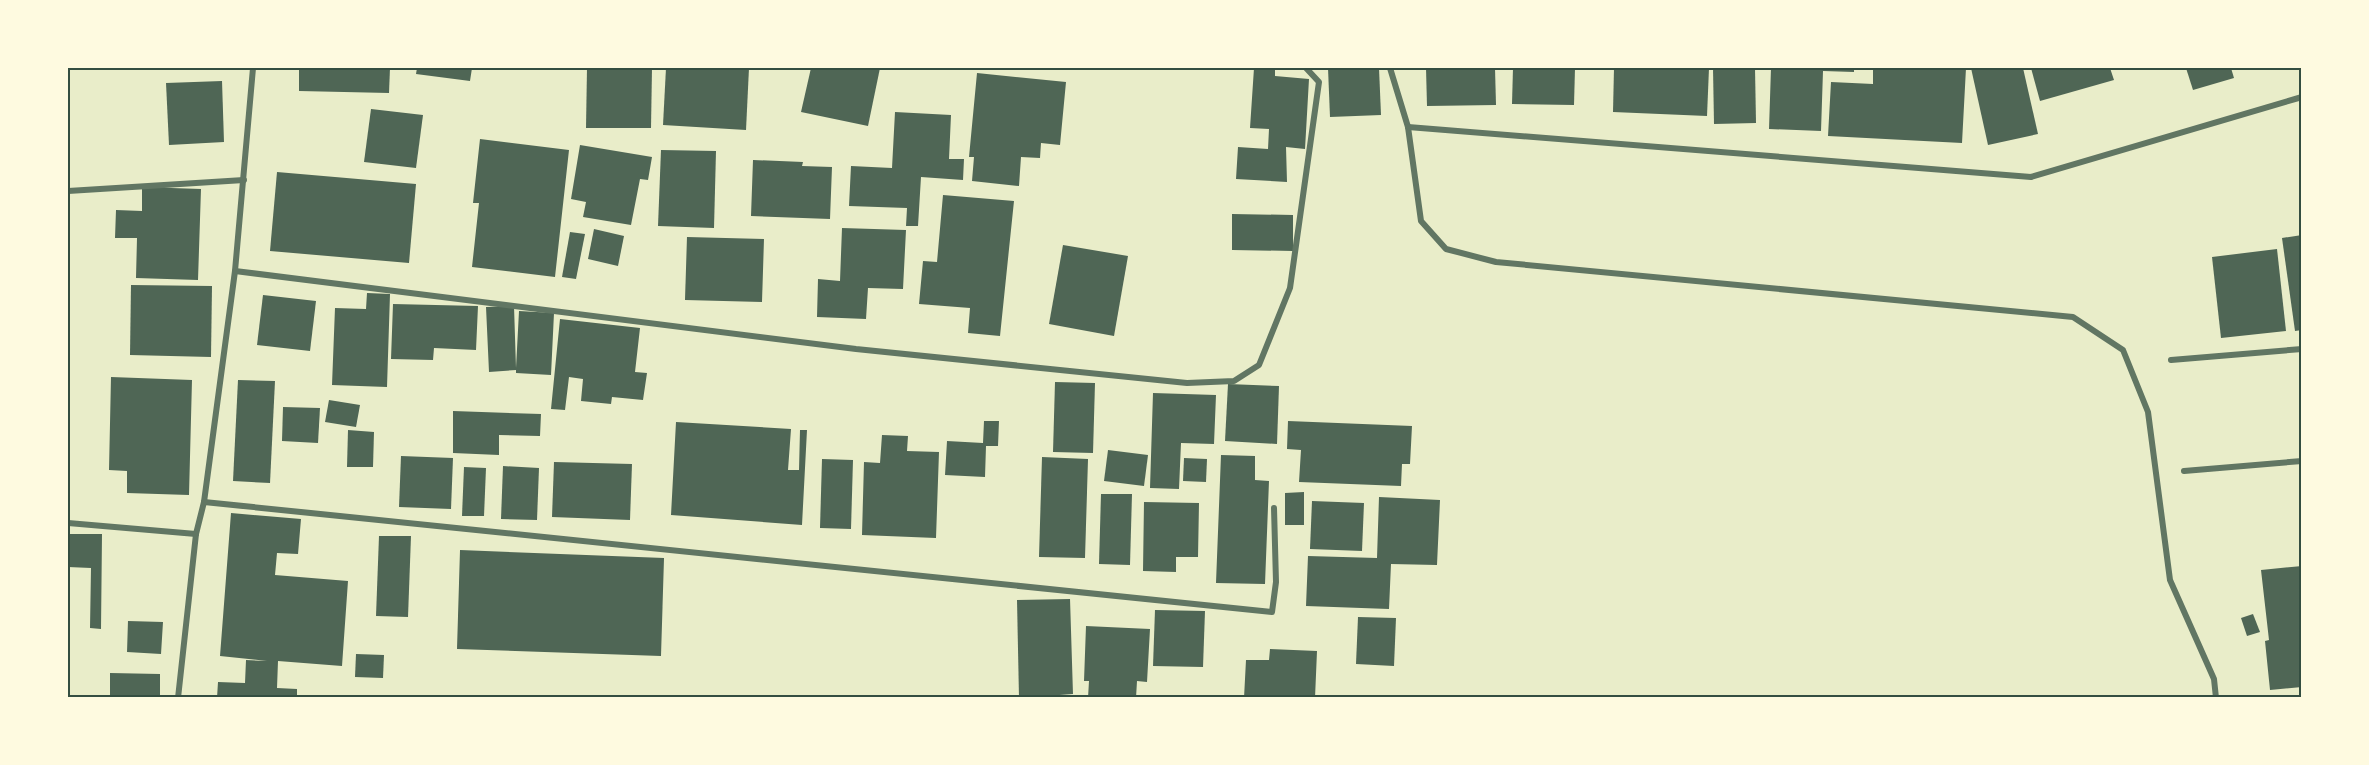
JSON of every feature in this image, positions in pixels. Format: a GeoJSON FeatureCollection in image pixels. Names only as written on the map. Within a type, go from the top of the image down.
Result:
{"type":"FeatureCollection","features":[{"type":"Feature","properties":{"kind":"street"},"geometry":{"type":"LineString","coordinates":[[178,698],[196,534],[204,502],[235,271],[253,68]]}},
{"type":"Feature","properties":{"kind":"street"},"geometry":{"type":"LineString","coordinates":[[235,271],[856,349],[1187,383],[1234,381],[1259,365],[1290,288],[1319,82],[1306,68]]}},
{"type":"Feature","properties":{"kind":"street"},"geometry":{"type":"LineString","coordinates":[[1390,68],[1408,127],[1421,221],[1446,249],[1496,262],[2073,317],[2122,350],[2148,412],[2170,580],[2214,679],[2216,698]]}},
{"type":"Feature","properties":{"kind":"street"},"geometry":{"type":"LineString","coordinates":[[1408,127],[2031,177],[2301,97]]}},
{"type":"Feature","properties":{"kind":"street"},"geometry":{"type":"LineString","coordinates":[[68,191],[244,180]]}},
{"type":"Feature","properties":{"kind":"street"},"geometry":{"type":"LineString","coordinates":[[2171,360],[2301,349]]}},
{"type":"Feature","properties":{"kind":"street"},"geometry":{"type":"LineString","coordinates":[[2184,471],[2301,461]]}},
{"type":"Feature","properties":{"kind":"street"},"geometry":{"type":"LineString","coordinates":[[204,502],[1272,612],[1276,582],[1274,508]]}},
{"type":"Feature","properties":{"kind":"street"},"geometry":{"type":"LineString","coordinates":[[68,523],[196,534]]}},
{"type":"Feature","properties":{"kind":"building"},"geometry":{"type":"Polygon","coordinates":[[[299,68],[390,68],[389,93],[299,91],[299,68]]]}},
{"type":"Feature","properties":{"kind":"building"},"geometry":{"type":"Polygon","coordinates":[[[417,68],[472,68],[470,81],[416,74],[417,68]]]}},
{"type":"Feature","properties":{"kind":"building"},"geometry":{"type":"Polygon","coordinates":[[[587,68],[652,68],[651,128],[586,128],[587,68]]]}},
{"type":"Feature","properties":{"kind":"building"},"geometry":{"type":"Polygon","coordinates":[[[666,68],[749,68],[746,130],[663,125],[666,68]]]}},
{"type":"Feature","properties":{"kind":"building"},"geometry":{"type":"Polygon","coordinates":[[[811,68],[880,68],[868,126],[801,112],[811,68]]]}},
{"type":"Feature","properties":{"kind":"building"},"geometry":{"type":"Polygon","coordinates":[[[1254,68],[1275,68],[1275,76],[1309,79],[1305,149],[1286,147],[1287,182],[1236,179],[1238,147],[1268,149],[1269,129],[1250,128],[1254,68]]]}},
{"type":"Feature","properties":{"kind":"building"},"geometry":{"type":"Polygon","coordinates":[[[1328,68],[1379,68],[1381,115],[1330,117],[1328,68]]]}},
{"type":"Feature","properties":{"kind":"building"},"geometry":{"type":"Polygon","coordinates":[[[1426,68],[1495,68],[1496,105],[1427,106],[1426,68]]]}},
{"type":"Feature","properties":{"kind":"building"},"geometry":{"type":"Polygon","coordinates":[[[1513,68],[1575,68],[1574,105],[1512,104],[1513,68]]]}},
{"type":"Feature","properties":{"kind":"building"},"geometry":{"type":"Polygon","coordinates":[[[1614,68],[1709,68],[1707,116],[1613,112],[1614,68]]]}},
{"type":"Feature","properties":{"kind":"building"},"geometry":{"type":"Polygon","coordinates":[[[1713,68],[1755,68],[1756,123],[1714,124],[1713,68]]]}},
{"type":"Feature","properties":{"kind":"building"},"geometry":{"type":"Polygon","coordinates":[[[1771,68],[1854,68],[1854,72],[1823,71],[1821,131],[1769,129],[1771,68]]]}},
{"type":"Feature","properties":{"kind":"building"},"geometry":{"type":"Polygon","coordinates":[[[1873,68],[1966,68],[1962,143],[1828,136],[1831,82],[1873,84],[1873,68]]]}},
{"type":"Feature","properties":{"kind":"building"},"geometry":{"type":"Polygon","coordinates":[[[1971,68],[2023,68],[2038,134],[1988,145],[1971,68]]]}},
{"type":"Feature","properties":{"kind":"building"},"geometry":{"type":"Polygon","coordinates":[[[2031,68],[2110,68],[2114,80],[2040,101],[2031,68]]]}},
{"type":"Feature","properties":{"kind":"building"},"geometry":{"type":"Polygon","coordinates":[[[2186,68],[2231,68],[2234,78],[2193,90],[2186,68]]]}},
{"type":"Feature","properties":{"kind":"building"},"geometry":{"type":"Polygon","coordinates":[[[977,73],[1066,82],[1060,145],[1041,143],[1040,158],[1021,157],[1019,186],[972,181],[974,157],[969,157],[977,73]]]}},
{"type":"Feature","properties":{"kind":"building"},"geometry":{"type":"Polygon","coordinates":[[[222,81],[224,142],[169,145],[166,83],[222,81]]]}},
{"type":"Feature","properties":{"kind":"building"},"geometry":{"type":"Polygon","coordinates":[[[371,109],[423,115],[416,168],[364,162],[371,109]]]}},
{"type":"Feature","properties":{"kind":"building"},"geometry":{"type":"Polygon","coordinates":[[[895,112],[951,115],[949,159],[964,159],[963,180],[921,177],[918,226],[906,226],[907,208],[849,206],[851,166],[892,168],[895,112]]]}},
{"type":"Feature","properties":{"kind":"building"},"geometry":{"type":"Polygon","coordinates":[[[480,139],[569,150],[555,277],[472,267],[479,203],[473,203],[480,139]]]}},
{"type":"Feature","properties":{"kind":"building"},"geometry":{"type":"Polygon","coordinates":[[[580,145],[652,157],[648,180],[640,179],[631,225],[583,217],[586,202],[571,199],[580,145]]]}},
{"type":"Feature","properties":{"kind":"building"},"geometry":{"type":"Polygon","coordinates":[[[661,150],[716,151],[714,228],[658,226],[661,150]]]}},
{"type":"Feature","properties":{"kind":"building"},"geometry":{"type":"Polygon","coordinates":[[[753,160],[803,162],[802,166],[832,167],[830,219],[751,216],[753,160]]]}},
{"type":"Feature","properties":{"kind":"building"},"geometry":{"type":"Polygon","coordinates":[[[277,172],[416,184],[409,263],[270,251],[277,172]]]}},
{"type":"Feature","properties":{"kind":"building"},"geometry":{"type":"Polygon","coordinates":[[[142,187],[201,189],[198,280],[136,278],[137,238],[115,238],[116,210],[142,211],[142,187]]]}},
{"type":"Feature","properties":{"kind":"building"},"geometry":{"type":"Polygon","coordinates":[[[943,195],[1014,201],[1000,336],[968,333],[970,308],[919,304],[923,261],[937,262],[943,195]]]}},
{"type":"Feature","properties":{"kind":"building"},"geometry":{"type":"Polygon","coordinates":[[[1232,214],[1293,215],[1293,251],[1232,250],[1232,214]]]}},
{"type":"Feature","properties":{"kind":"building"},"geometry":{"type":"Polygon","coordinates":[[[842,228],[906,230],[903,289],[868,288],[866,319],[817,317],[818,279],[840,281],[842,228]]]}},
{"type":"Feature","properties":{"kind":"building"},"geometry":{"type":"Polygon","coordinates":[[[594,229],[624,236],[618,266],[588,259],[594,229]]]}},
{"type":"Feature","properties":{"kind":"building"},"geometry":{"type":"Polygon","coordinates":[[[570,232],[585,234],[576,279],[562,277],[570,232]]]}},
{"type":"Feature","properties":{"kind":"building"},"geometry":{"type":"Polygon","coordinates":[[[2302,235],[2302,330],[2295,331],[2282,238],[2302,235]]]}},
{"type":"Feature","properties":{"kind":"building"},"geometry":{"type":"Polygon","coordinates":[[[687,237],[764,239],[762,302],[685,300],[687,237]]]}},
{"type":"Feature","properties":{"kind":"building"},"geometry":{"type":"Polygon","coordinates":[[[1063,245],[1128,256],[1114,336],[1049,324],[1063,245]]]}},
{"type":"Feature","properties":{"kind":"building"},"geometry":{"type":"Polygon","coordinates":[[[2277,249],[2286,331],[2221,338],[2212,257],[2277,249]]]}},
{"type":"Feature","properties":{"kind":"building"},"geometry":{"type":"Polygon","coordinates":[[[131,285],[212,286],[211,357],[130,355],[131,285]]]}},
{"type":"Feature","properties":{"kind":"building"},"geometry":{"type":"Polygon","coordinates":[[[367,293],[390,294],[387,387],[332,385],[335,308],[366,309],[367,293]]]}},
{"type":"Feature","properties":{"kind":"building"},"geometry":{"type":"Polygon","coordinates":[[[263,295],[316,301],[310,351],[257,345],[263,295]]]}},
{"type":"Feature","properties":{"kind":"building"},"geometry":{"type":"Polygon","coordinates":[[[393,304],[478,306],[476,350],[434,348],[433,360],[391,359],[393,304]]]}},
{"type":"Feature","properties":{"kind":"building"},"geometry":{"type":"Polygon","coordinates":[[[514,306],[516,368],[519,311],[554,313],[551,375],[516,373],[516,370],[489,372],[486,307],[514,306]]]}},
{"type":"Feature","properties":{"kind":"building"},"geometry":{"type":"Polygon","coordinates":[[[560,319],[640,328],[635,372],[647,373],[643,400],[612,397],[611,404],[581,401],[583,379],[569,377],[565,410],[551,409],[560,319]]]}},
{"type":"Feature","properties":{"kind":"building"},"geometry":{"type":"Polygon","coordinates":[[[111,377],[192,380],[189,495],[127,493],[127,471],[109,470],[111,377]]]}},
{"type":"Feature","properties":{"kind":"building"},"geometry":{"type":"Polygon","coordinates":[[[238,380],[275,381],[270,483],[233,481],[238,380]]]}},
{"type":"Feature","properties":{"kind":"building"},"geometry":{"type":"Polygon","coordinates":[[[1055,382],[1095,383],[1093,453],[1053,452],[1055,382]]]}},
{"type":"Feature","properties":{"kind":"building"},"geometry":{"type":"Polygon","coordinates":[[[1228,384],[1279,386],[1277,444],[1225,441],[1228,384]]]}},
{"type":"Feature","properties":{"kind":"building"},"geometry":{"type":"Polygon","coordinates":[[[1153,393],[1216,395],[1214,444],[1181,443],[1179,489],[1150,488],[1153,393]]]}},
{"type":"Feature","properties":{"kind":"building"},"geometry":{"type":"Polygon","coordinates":[[[329,400],[360,405],[356,427],[325,422],[329,400]]]}},
{"type":"Feature","properties":{"kind":"building"},"geometry":{"type":"Polygon","coordinates":[[[283,407],[320,408],[318,443],[282,441],[283,407]]]}},
{"type":"Feature","properties":{"kind":"building"},"geometry":{"type":"Polygon","coordinates":[[[453,411],[541,414],[540,436],[499,435],[499,455],[453,453],[453,411]]]}},
{"type":"Feature","properties":{"kind":"building"},"geometry":{"type":"Polygon","coordinates":[[[984,421],[999,421],[998,446],[986,446],[985,477],[945,475],[947,441],[983,443],[984,421]]]}},
{"type":"Feature","properties":{"kind":"building"},"geometry":{"type":"Polygon","coordinates":[[[1288,421],[1412,426],[1410,464],[1402,464],[1401,486],[1299,482],[1301,450],[1287,449],[1288,421]]]}},
{"type":"Feature","properties":{"kind":"building"},"geometry":{"type":"Polygon","coordinates":[[[676,422],[791,429],[788,470],[799,470],[800,430],[807,430],[802,525],[671,515],[676,422]]]}},
{"type":"Feature","properties":{"kind":"building"},"geometry":{"type":"Polygon","coordinates":[[[348,430],[374,432],[373,467],[347,467],[348,430]]]}},
{"type":"Feature","properties":{"kind":"building"},"geometry":{"type":"Polygon","coordinates":[[[882,435],[908,436],[907,451],[939,452],[936,538],[862,535],[864,462],[880,463],[882,435]]]}},
{"type":"Feature","properties":{"kind":"building"},"geometry":{"type":"Polygon","coordinates":[[[1108,450],[1148,455],[1144,486],[1104,481],[1108,450]]]}},
{"type":"Feature","properties":{"kind":"building"},"geometry":{"type":"Polygon","coordinates":[[[1221,455],[1255,456],[1255,480],[1269,481],[1265,584],[1216,583],[1221,455]]]}},
{"type":"Feature","properties":{"kind":"building"},"geometry":{"type":"Polygon","coordinates":[[[401,456],[453,458],[451,509],[399,507],[401,456]]]}},
{"type":"Feature","properties":{"kind":"building"},"geometry":{"type":"Polygon","coordinates":[[[1042,457],[1088,459],[1085,558],[1039,557],[1042,457]]]}},
{"type":"Feature","properties":{"kind":"building"},"geometry":{"type":"Polygon","coordinates":[[[1184,458],[1207,459],[1206,482],[1183,481],[1184,458]]]}},
{"type":"Feature","properties":{"kind":"building"},"geometry":{"type":"Polygon","coordinates":[[[822,459],[853,460],[851,529],[820,528],[822,459]]]}},
{"type":"Feature","properties":{"kind":"building"},"geometry":{"type":"Polygon","coordinates":[[[554,462],[632,464],[630,520],[552,517],[554,462]]]}},
{"type":"Feature","properties":{"kind":"building"},"geometry":{"type":"Polygon","coordinates":[[[503,466],[539,468],[537,520],[501,519],[503,466]]]}},
{"type":"Feature","properties":{"kind":"building"},"geometry":{"type":"Polygon","coordinates":[[[464,467],[486,468],[484,516],[462,516],[464,467]]]}},
{"type":"Feature","properties":{"kind":"building"},"geometry":{"type":"Polygon","coordinates":[[[1304,492],[1304,525],[1285,525],[1285,493],[1304,492]]]}},
{"type":"Feature","properties":{"kind":"building"},"geometry":{"type":"Polygon","coordinates":[[[1101,494],[1132,494],[1130,565],[1099,564],[1101,494]]]}},
{"type":"Feature","properties":{"kind":"building"},"geometry":{"type":"Polygon","coordinates":[[[1379,497],[1440,500],[1437,565],[1391,564],[1389,609],[1306,606],[1308,556],[1377,558],[1379,497]]]}},
{"type":"Feature","properties":{"kind":"building"},"geometry":{"type":"Polygon","coordinates":[[[1312,501],[1364,503],[1362,551],[1310,549],[1312,501]]]}},
{"type":"Feature","properties":{"kind":"building"},"geometry":{"type":"Polygon","coordinates":[[[1144,502],[1199,503],[1198,557],[1176,557],[1176,572],[1143,571],[1144,502]]]}},
{"type":"Feature","properties":{"kind":"building"},"geometry":{"type":"Polygon","coordinates":[[[231,513],[301,519],[298,554],[277,553],[275,575],[348,581],[342,666],[278,661],[277,688],[297,689],[297,698],[217,698],[218,682],[245,683],[246,660],[267,661],[220,656],[231,513]]]}},
{"type":"Feature","properties":{"kind":"building"},"geometry":{"type":"Polygon","coordinates":[[[68,534],[102,534],[101,629],[90,628],[91,568],[68,567],[68,534]]]}},
{"type":"Feature","properties":{"kind":"building"},"geometry":{"type":"Polygon","coordinates":[[[379,536],[411,536],[408,617],[376,616],[379,536]]]}},
{"type":"Feature","properties":{"kind":"building"},"geometry":{"type":"Polygon","coordinates":[[[460,550],[664,558],[661,656],[457,649],[460,550]]]}},
{"type":"Feature","properties":{"kind":"building"},"geometry":{"type":"Polygon","coordinates":[[[2302,566],[2302,687],[2270,690],[2265,641],[2269,640],[2261,570],[2302,566]]]}},
{"type":"Feature","properties":{"kind":"building"},"geometry":{"type":"Polygon","coordinates":[[[1070,599],[1073,694],[1019,698],[1017,600],[1070,599]]]}},
{"type":"Feature","properties":{"kind":"building"},"geometry":{"type":"Polygon","coordinates":[[[1155,610],[1205,611],[1203,667],[1153,666],[1155,610]]]}},
{"type":"Feature","properties":{"kind":"building"},"geometry":{"type":"Polygon","coordinates":[[[2253,614],[2260,632],[2247,636],[2241,618],[2253,614]]]}},
{"type":"Feature","properties":{"kind":"building"},"geometry":{"type":"Polygon","coordinates":[[[1358,617],[1396,618],[1394,666],[1356,664],[1358,617]]]}},
{"type":"Feature","properties":{"kind":"building"},"geometry":{"type":"Polygon","coordinates":[[[128,621],[163,622],[161,654],[127,652],[128,621]]]}},
{"type":"Feature","properties":{"kind":"building"},"geometry":{"type":"Polygon","coordinates":[[[1086,626],[1150,629],[1147,682],[1137,681],[1136,698],[1088,698],[1089,681],[1084,681],[1086,626]]]}},
{"type":"Feature","properties":{"kind":"building"},"geometry":{"type":"Polygon","coordinates":[[[1270,649],[1317,651],[1315,698],[1244,698],[1246,660],[1269,660],[1270,649]]]}},
{"type":"Feature","properties":{"kind":"building"},"geometry":{"type":"Polygon","coordinates":[[[356,654],[384,655],[383,678],[355,677],[356,654]]]}},
{"type":"Feature","properties":{"kind":"building"},"geometry":{"type":"Polygon","coordinates":[[[110,673],[160,674],[160,698],[110,698],[110,673]]]}}]}
